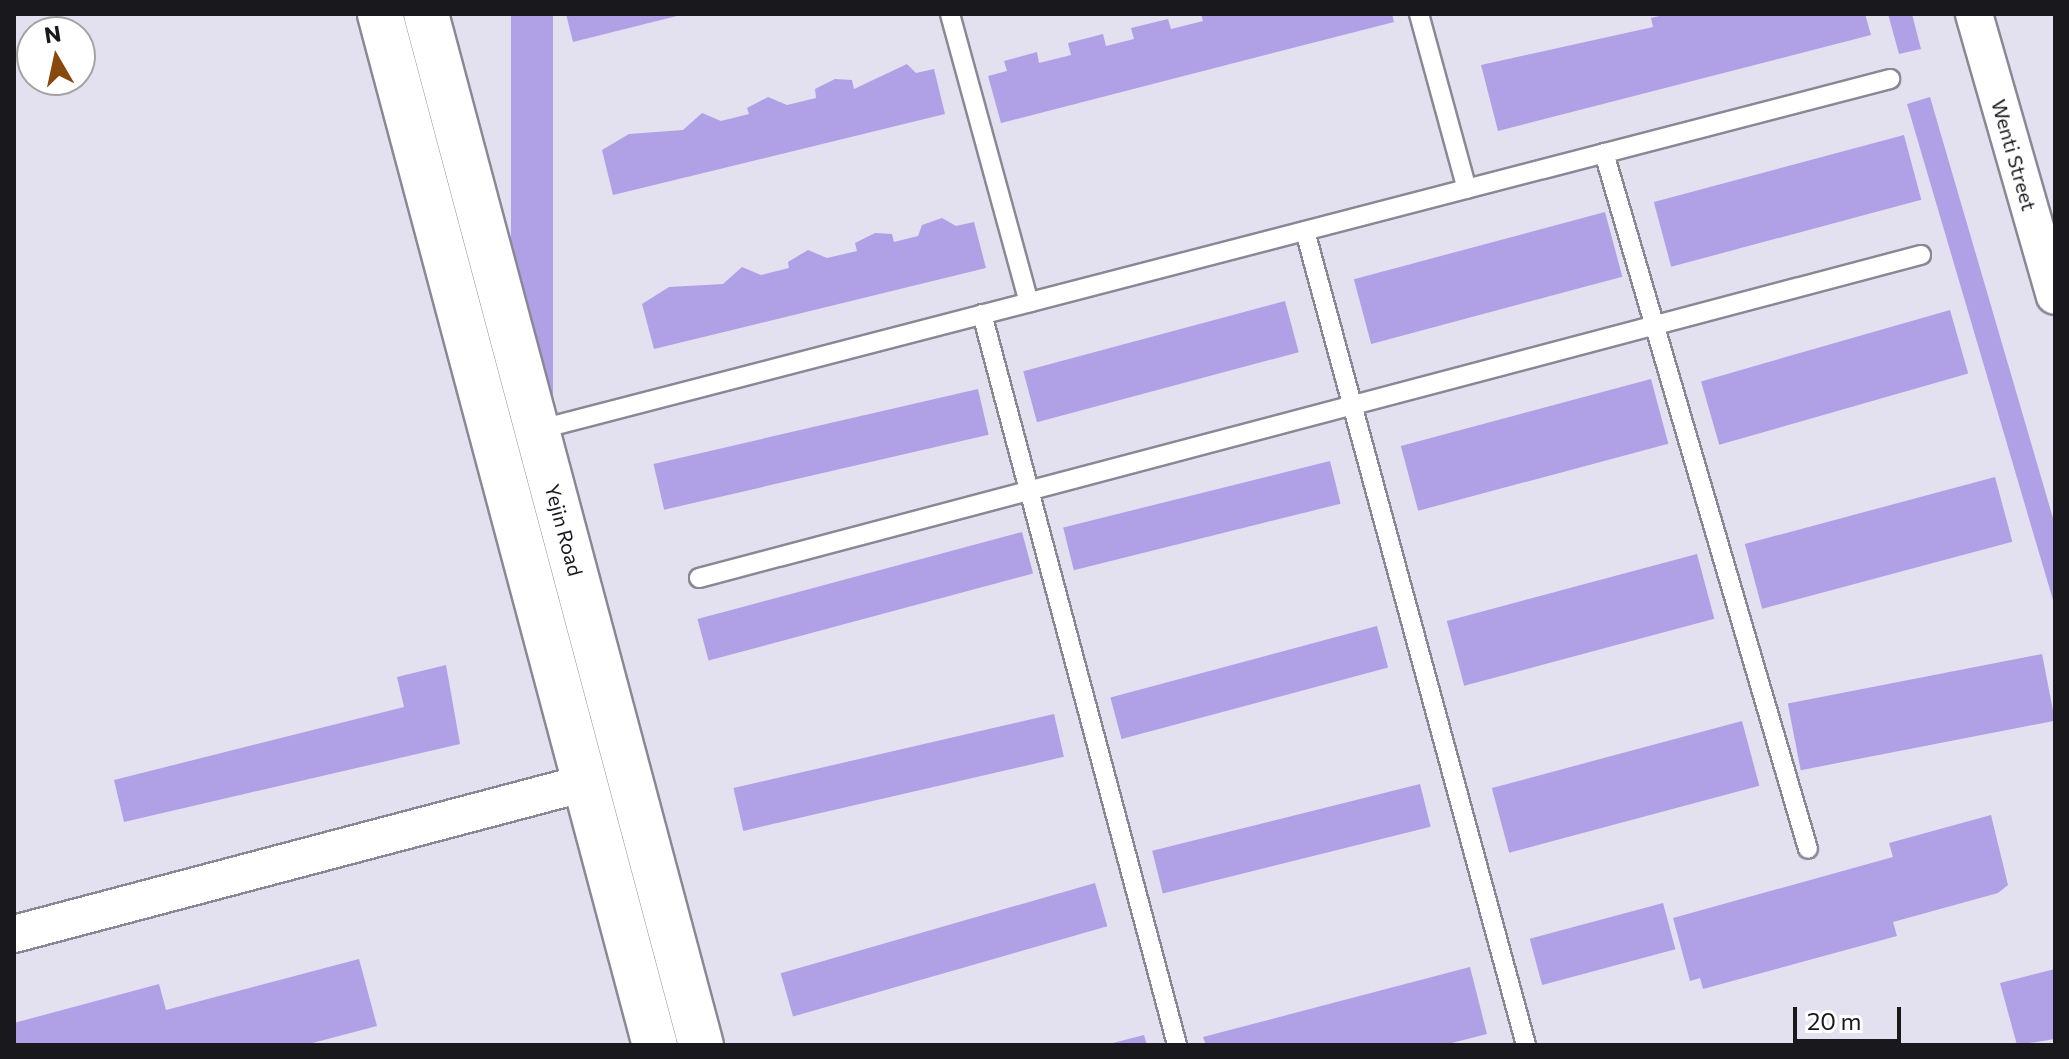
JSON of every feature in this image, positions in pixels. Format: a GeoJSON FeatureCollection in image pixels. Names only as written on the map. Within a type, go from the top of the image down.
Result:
{"type":"FeatureCollection","features":[{"type":"Feature","properties":{"kind":"street"},"geometry":{"type":"LineString","coordinates":[[380,14],[655,1045]]}},
{"type":"Feature","properties":{"kind":"street","name":"Yejin Road"},"geometry":{"type":"LineString","coordinates":[[426,14],[701,1045]]}},
{"type":"Feature","properties":{"kind":"street","name":"Wenti Street"},"geometry":{"type":"LineString","coordinates":[[1974,14],[2055,296]]}},
{"type":"Feature","properties":{"kind":"street"},"geometry":{"type":"LineString","coordinates":[[14,934],[585,783]]}},
{"type":"Feature","properties":{"kind":"lane"},"geometry":{"type":"LineString","coordinates":[[950,14],[1029,302]]}},
{"type":"Feature","properties":{"kind":"lane"},"geometry":{"type":"LineString","coordinates":[[1419,14],[1467,189]]}},
{"type":"Feature","properties":{"kind":"lane"},"geometry":{"type":"LineString","coordinates":[[537,430],[1890,79]]}},
{"type":"Feature","properties":{"kind":"lane"},"geometry":{"type":"LineString","coordinates":[[1604,153],[1808,849]]}},
{"type":"Feature","properties":{"kind":"lane"},"geometry":{"type":"LineString","coordinates":[[1305,231],[1526,1045]]}},
{"type":"Feature","properties":{"kind":"lane"},"geometry":{"type":"LineString","coordinates":[[699,578],[1921,255]]}},
{"type":"Feature","properties":{"kind":"lane"},"geometry":{"type":"LineString","coordinates":[[982,314],[1177,1045]]}},
{"type":"Feature","properties":{"kind":"building"},"geometry":{"type":"Polygon","coordinates":[[[511,14],[553,14],[553,396],[511,396],[511,14]]]}},
{"type":"Feature","properties":{"kind":"building"},"geometry":{"type":"Polygon","coordinates":[[[566,14],[681,14],[681,15],[573,42],[566,14]]]}},
{"type":"Feature","properties":{"kind":"building"},"geometry":{"type":"Polygon","coordinates":[[[1201,14],[1392,14],[1394,22],[1001,123],[988,76],[1007,71],[1004,61],[1037,52],[1039,63],[1071,55],[1068,43],[1103,34],[1106,46],[1134,39],[1131,28],[1168,19],[1171,29],[1203,21],[1201,14]]]}},
{"type":"Feature","properties":{"kind":"building"},"geometry":{"type":"Polygon","coordinates":[[[1667,14],[1865,14],[1871,35],[1498,131],[1481,65],[1653,27],[1651,18],[1667,14]]]}},
{"type":"Feature","properties":{"kind":"building"},"geometry":{"type":"Polygon","coordinates":[[[1888,14],[1912,14],[1921,49],[1899,54],[1888,14]]]}},
{"type":"Feature","properties":{"kind":"building"},"geometry":{"type":"Polygon","coordinates":[[[907,64],[916,73],[934,69],[945,114],[613,195],[602,150],[629,134],[683,130],[702,113],[721,121],[749,114],[747,108],[768,97],[787,105],[816,98],[815,89],[835,79],[852,80],[854,89],[907,64]]]}},
{"type":"Feature","properties":{"kind":"building"},"geometry":{"type":"Polygon","coordinates":[[[1930,97],[2055,525],[2055,607],[1907,104],[1930,97]]]}},
{"type":"Feature","properties":{"kind":"building"},"geometry":{"type":"Polygon","coordinates":[[[1904,135],[1921,200],[1671,267],[1654,202],[1904,135]]]}},
{"type":"Feature","properties":{"kind":"building"},"geometry":{"type":"Polygon","coordinates":[[[1605,212],[1622,277],[1371,344],[1354,279],[1605,212]]]}},
{"type":"Feature","properties":{"kind":"building"},"geometry":{"type":"Polygon","coordinates":[[[942,218],[956,226],[974,222],[986,268],[654,349],[642,304],[669,287],[723,284],[742,267],[761,275],[789,268],[788,262],[808,250],[827,258],[857,251],[855,243],[875,233],[892,234],[894,242],[918,236],[922,225],[942,218]]]}},
{"type":"Feature","properties":{"kind":"building"},"geometry":{"type":"Polygon","coordinates":[[[1285,301],[1299,352],[1037,422],[1023,371],[1285,301]]]}},
{"type":"Feature","properties":{"kind":"building"},"geometry":{"type":"Polygon","coordinates":[[[1950,310],[1968,373],[1719,445],[1701,381],[1950,310]]]}},
{"type":"Feature","properties":{"kind":"building"},"geometry":{"type":"Polygon","coordinates":[[[1651,379],[1668,444],[1418,511],[1401,446],[1651,379]]]}},
{"type":"Feature","properties":{"kind":"building"},"geometry":{"type":"Polygon","coordinates":[[[978,389],[989,435],[664,510],[654,464],[978,389]]]}},
{"type":"Feature","properties":{"kind":"building"},"geometry":{"type":"Polygon","coordinates":[[[1330,461],[1341,504],[1074,570],[1063,528],[1330,461]]]}},
{"type":"Feature","properties":{"kind":"building"},"geometry":{"type":"Polygon","coordinates":[[[1995,477],[2012,542],[1762,609],[1745,544],[1995,477]]]}},
{"type":"Feature","properties":{"kind":"building"},"geometry":{"type":"Polygon","coordinates":[[[1022,532],[1033,574],[709,660],[697,619],[1022,532]]]}},
{"type":"Feature","properties":{"kind":"building"},"geometry":{"type":"Polygon","coordinates":[[[1697,554],[1714,619],[1464,686],[1447,621],[1697,554]]]}},
{"type":"Feature","properties":{"kind":"building"},"geometry":{"type":"Polygon","coordinates":[[[1377,626],[1388,668],[1122,739],[1110,697],[1377,626]]]}},
{"type":"Feature","properties":{"kind":"building"},"geometry":{"type":"Polygon","coordinates":[[[2042,654],[2055,721],[1801,770],[1788,703],[2042,654]]]}},
{"type":"Feature","properties":{"kind":"building"},"geometry":{"type":"Polygon","coordinates":[[[446,665],[460,744],[124,822],[114,780],[404,707],[397,677],[446,665]]]}},
{"type":"Feature","properties":{"kind":"building"},"geometry":{"type":"Polygon","coordinates":[[[1054,714],[1064,757],[743,831],[733,788],[1054,714]]]}},
{"type":"Feature","properties":{"kind":"building"},"geometry":{"type":"Polygon","coordinates":[[[1742,721],[1759,786],[1509,853],[1492,788],[1742,721]]]}},
{"type":"Feature","properties":{"kind":"building"},"geometry":{"type":"Polygon","coordinates":[[[1420,784],[1431,827],[1163,893],[1152,851],[1420,784]]]}},
{"type":"Feature","properties":{"kind":"building"},"geometry":{"type":"Polygon","coordinates":[[[1991,815],[2008,885],[1998,893],[1893,922],[1897,936],[1703,989],[1700,978],[1690,981],[1673,918],[1893,857],[1889,843],[1991,815]]]}},
{"type":"Feature","properties":{"kind":"building"},"geometry":{"type":"Polygon","coordinates":[[[1095,883],[1107,926],[793,1016],[781,973],[1095,883]]]}},
{"type":"Feature","properties":{"kind":"building"},"geometry":{"type":"Polygon","coordinates":[[[1663,903],[1675,949],[1542,985],[1530,939],[1663,903]]]}},
{"type":"Feature","properties":{"kind":"building"},"geometry":{"type":"Polygon","coordinates":[[[359,959],[377,1026],[305,1045],[14,1045],[14,1023],[159,984],[166,1010],[359,959]]]}},
{"type":"Feature","properties":{"kind":"building"},"geometry":{"type":"Polygon","coordinates":[[[1470,967],[1487,1034],[1444,1045],[1206,1045],[1203,1037],[1470,967]]]}},
{"type":"Feature","properties":{"kind":"building"},"geometry":{"type":"Polygon","coordinates":[[[2055,969],[2055,1039],[2017,1045],[2000,983],[2055,969]]]}},
{"type":"Feature","properties":{"kind":"building"},"geometry":{"type":"Polygon","coordinates":[[[1144,1035],[1147,1045],[1109,1045],[1109,1044],[1144,1035]]]}}]}
